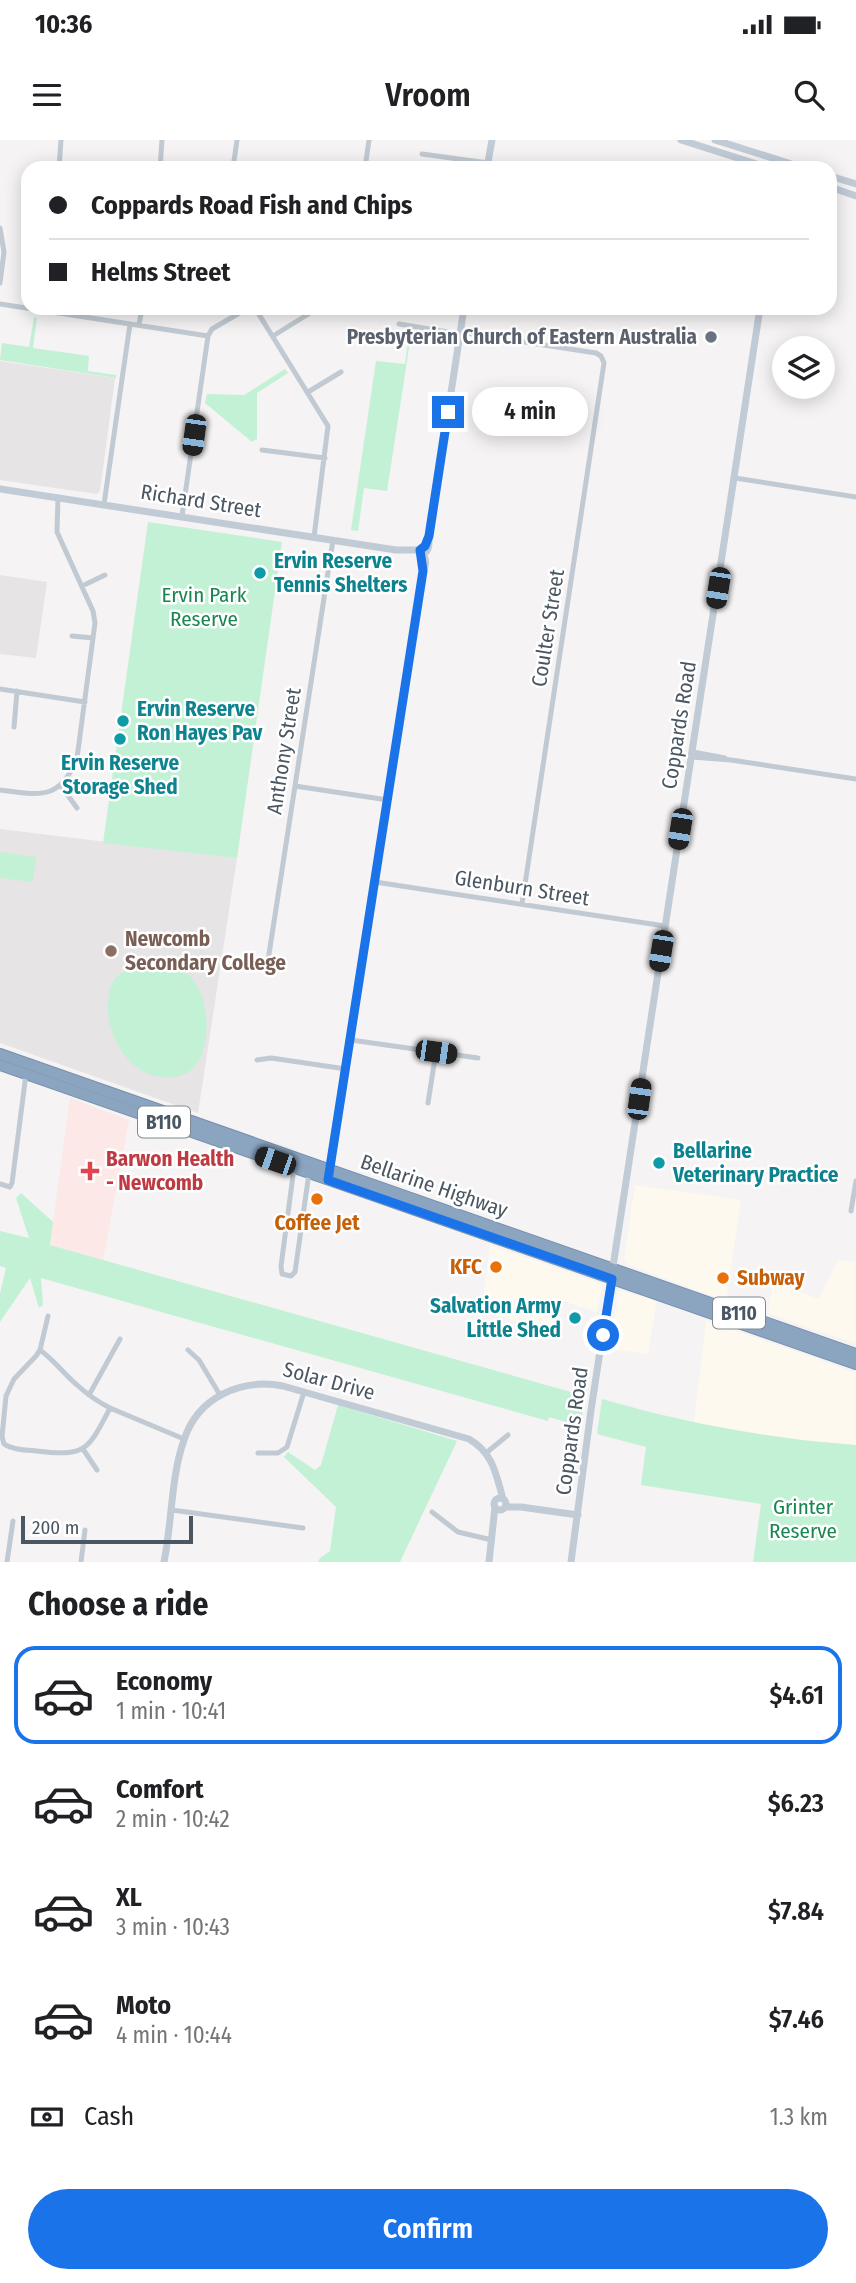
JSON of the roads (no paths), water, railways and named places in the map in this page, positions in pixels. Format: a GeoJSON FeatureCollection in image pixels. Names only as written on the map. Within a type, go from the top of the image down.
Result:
{"type":"FeatureCollection","features":[{"type":"Feature","properties":{"kind":"highway","name":"Bellarine Highway"},"geometry":{"type":"LineString","coordinates":[[0,1054],[856,1364]]}},
{"type":"Feature","properties":{"kind":"highway","name":"Bellarine Highway"},"geometry":{"type":"LineString","coordinates":[[0,1065],[294,1168],[329,1175]]}},
{"type":"Feature","properties":{"kind":"highway","name":"Bellarine Highway"},"geometry":{"type":"LineString","coordinates":[[612,1274],[856,1354]]}},
{"type":"Feature","properties":{"kind":"street"},"geometry":{"type":"LineString","coordinates":[[60,161],[61,140]]}},
{"type":"Feature","properties":{"kind":"street"},"geometry":{"type":"LineString","coordinates":[[160,161],[162,140]]}},
{"type":"Feature","properties":{"kind":"street"},"geometry":{"type":"LineString","coordinates":[[234,161],[237,140]]}},
{"type":"Feature","properties":{"kind":"street"},"geometry":{"type":"LineString","coordinates":[[366,161],[369,140]]}},
{"type":"Feature","properties":{"kind":"street"},"geometry":{"type":"LineString","coordinates":[[489,161],[492,140]]}},
{"type":"Feature","properties":{"kind":"street"},"geometry":{"type":"LineString","coordinates":[[681,140],[747,161]]}},
{"type":"Feature","properties":{"kind":"street"},"geometry":{"type":"LineString","coordinates":[[715,140],[772,161]]}},
{"type":"Feature","properties":{"kind":"street"},"geometry":{"type":"LineString","coordinates":[[422,154],[460,161]]}},
{"type":"Feature","properties":{"kind":"street"},"geometry":{"type":"LineString","coordinates":[[837,178],[856,184]]}},
{"type":"Feature","properties":{"kind":"street"},"geometry":{"type":"LineString","coordinates":[[837,189],[856,196]]}},
{"type":"Feature","properties":{"kind":"street"},"geometry":{"type":"LineString","coordinates":[[0,228],[4,252],[0,283]]}},
{"type":"Feature","properties":{"kind":"street"},"geometry":{"type":"LineString","coordinates":[[0,304],[21,307]]}},
{"type":"Feature","properties":{"kind":"street"},"geometry":{"type":"LineString","coordinates":[[72,315],[208,336]]}},
{"type":"Feature","properties":{"kind":"street"},"geometry":{"type":"LineString","coordinates":[[139,325],[141,315]]}},
{"type":"Feature","properties":{"kind":"street"},"geometry":{"type":"LineString","coordinates":[[183,516],[208,336],[212,329],[236,315]]}},
{"type":"Feature","properties":{"kind":"street"},"geometry":{"type":"LineString","coordinates":[[260,315],[328,426],[314,537]]}},
{"type":"Feature","properties":{"kind":"street"},"geometry":{"type":"LineString","coordinates":[[273,336],[307,315]]}},
{"type":"Feature","properties":{"kind":"street"},"geometry":{"type":"LineString","coordinates":[[329,1175],[423,571],[421,553],[429,536],[463,315]]}},
{"type":"Feature","properties":{"kind":"street","name":"Coppards Road"},"geometry":{"type":"LineString","coordinates":[[571,1562],[612,1274],[759,315]]}},
{"type":"Feature","properties":{"kind":"street"},"geometry":{"type":"LineString","coordinates":[[104,504],[130,324]]}},
{"type":"Feature","properties":{"kind":"street"},"geometry":{"type":"LineString","coordinates":[[399,324],[460,333]]}},
{"type":"Feature","properties":{"kind":"street","name":"Coulter Street"},"geometry":{"type":"LineString","coordinates":[[460,333],[594,353],[602,357],[604,366],[522,904]]}},
{"type":"Feature","properties":{"kind":"street"},"geometry":{"type":"LineString","coordinates":[[308,392],[341,372]]}},
{"type":"Feature","properties":{"kind":"street"},"geometry":{"type":"LineString","coordinates":[[262,450],[325,458]]}},
{"type":"Feature","properties":{"kind":"street"},"geometry":{"type":"LineString","coordinates":[[735,478],[856,497]]}},
{"type":"Feature","properties":{"kind":"street","name":"Richard Street"},"geometry":{"type":"LineString","coordinates":[[0,489],[421,553]]}},
{"type":"Feature","properties":{"kind":"street"},"geometry":{"type":"LineString","coordinates":[[0,790],[35,794],[47,792],[61,786],[71,774],[77,758],[93,638],[93,611],[57,532],[58,497]]}},
{"type":"Feature","properties":{"kind":"street","name":"Anthony Street"},"geometry":{"type":"LineString","coordinates":[[260,966],[270,969],[332,540]]}},
{"type":"Feature","properties":{"kind":"street"},"geometry":{"type":"LineString","coordinates":[[82,586],[105,575]]}},
{"type":"Feature","properties":{"kind":"street"},"geometry":{"type":"LineString","coordinates":[[72,636],[93,638]]}},
{"type":"Feature","properties":{"kind":"street"},"geometry":{"type":"LineString","coordinates":[[0,689],[85,702]]}},
{"type":"Feature","properties":{"kind":"street"},"geometry":{"type":"LineString","coordinates":[[14,727],[17,691]]}},
{"type":"Feature","properties":{"kind":"street"},"geometry":{"type":"LineString","coordinates":[[692,755],[856,779]]}},
{"type":"Feature","properties":{"kind":"street"},"geometry":{"type":"LineString","coordinates":[[61,786],[77,808]]}},
{"type":"Feature","properties":{"kind":"street"},"geometry":{"type":"LineString","coordinates":[[295,786],[388,800]]}},
{"type":"Feature","properties":{"kind":"street","name":"Glenburn Street"},"geometry":{"type":"LineString","coordinates":[[375,882],[665,926]]}},
{"type":"Feature","properties":{"kind":"street"},"geometry":{"type":"LineString","coordinates":[[351,1040],[478,1059]]}},
{"type":"Feature","properties":{"kind":"street"},"geometry":{"type":"LineString","coordinates":[[428,1103],[436,1052]]}},
{"type":"Feature","properties":{"kind":"street"},"geometry":{"type":"LineString","coordinates":[[257,1060],[273,1058],[346,1069]]}},
{"type":"Feature","properties":{"kind":"street"},"geometry":{"type":"LineString","coordinates":[[0,1184],[10,1187],[12,1183],[26,1074]]}},
{"type":"Feature","properties":{"kind":"street"},"geometry":{"type":"LineString","coordinates":[[294,1168],[281,1266],[285,1276],[291,1276],[295,1272],[309,1173]]}},
{"type":"Feature","properties":{"kind":"street"},"geometry":{"type":"LineString","coordinates":[[851,1211],[856,1181]]}},
{"type":"Feature","properties":{"kind":"street"},"geometry":{"type":"LineString","coordinates":[[48,1316],[40,1350],[10,1386],[4,1402],[2,1440],[12,1448],[57,1453],[82,1449],[96,1437],[110,1408]]}},
{"type":"Feature","properties":{"kind":"street"},"geometry":{"type":"LineString","coordinates":[[89,1395],[120,1339]]}},
{"type":"Feature","properties":{"kind":"street"},"geometry":{"type":"LineString","coordinates":[[40,1350],[89,1395],[110,1408],[184,1439]]}},
{"type":"Feature","properties":{"kind":"street"},"geometry":{"type":"LineString","coordinates":[[188,1350],[199,1360],[220,1395]]}},
{"type":"Feature","properties":{"kind":"street","name":"Solar Drive"},"geometry":{"type":"LineString","coordinates":[[164,1562],[184,1439],[193,1420],[220,1395],[242,1386],[262,1383],[304,1392],[462,1436],[486,1452]]}},
{"type":"Feature","properties":{"kind":"street"},"geometry":{"type":"LineString","coordinates":[[258,1453],[278,1452],[287,1447],[304,1392]]}},
{"type":"Feature","properties":{"kind":"street"},"geometry":{"type":"LineString","coordinates":[[489,1562],[494,1527],[501,1504],[495,1466],[486,1452],[508,1435]]}},
{"type":"Feature","properties":{"kind":"street"},"geometry":{"type":"LineString","coordinates":[[82,1449],[97,1470]]}},
{"type":"Feature","properties":{"kind":"street"},"geometry":{"type":"LineString","coordinates":[[501,1504],[578,1515]]}},
{"type":"Feature","properties":{"kind":"street"},"geometry":{"type":"LineString","coordinates":[[172,1510],[303,1528]]}},
{"type":"Feature","properties":{"kind":"street"},"geometry":{"type":"LineString","coordinates":[[432,1512],[458,1532],[492,1540]]}},
{"type":"Feature","properties":{"kind":"street"},"geometry":{"type":"LineString","coordinates":[[7,1562],[13,1521]]}},
{"type":"Feature","properties":{"kind":"street"},"geometry":{"type":"LineString","coordinates":[[81,1562],[85,1530]]}},
{"type":"Feature","properties":{"kind":"place","name":"Presbyterian Church of Eastern Australia"},"geometry":{"type":"Point","coordinates":[711,337]}},
{"type":"Feature","properties":{"kind":"place","name":"Ervin Reserve Tennis Shelters"},"geometry":{"type":"Point","coordinates":[260,573]}},
{"type":"Feature","properties":{"kind":"place","name":"Ervin Reserve Ron Hayes Pav"},"geometry":{"type":"Point","coordinates":[123,721]}},
{"type":"Feature","properties":{"kind":"place","name":"Ervin Reserve Storage Shed"},"geometry":{"type":"Point","coordinates":[120,739]}},
{"type":"Feature","properties":{"kind":"place","name":"Newcomb Secondary College"},"geometry":{"type":"Point","coordinates":[111,951]}},
{"type":"Feature","properties":{"kind":"place","name":"Bellarine Veterinary Practice"},"geometry":{"type":"Point","coordinates":[659,1163]}},
{"type":"Feature","properties":{"kind":"place","name":"Barwon Health - Newcomb"},"geometry":{"type":"Point","coordinates":[90,1171]}},
{"type":"Feature","properties":{"kind":"place","name":"Coffee Jet"},"geometry":{"type":"Point","coordinates":[317,1199]}},
{"type":"Feature","properties":{"kind":"place","name":"KFC"},"geometry":{"type":"Point","coordinates":[496,1267]}},
{"type":"Feature","properties":{"kind":"place","name":"Subway"},"geometry":{"type":"Point","coordinates":[723,1278]}},
{"type":"Feature","properties":{"kind":"place","name":"Salvation Army Little Shed"},"geometry":{"type":"Point","coordinates":[575,1318]}},
{"type":"Feature","properties":{"kind":"park label","name":"Ervin Park Reserve"},"geometry":{"type":"Point","coordinates":[204,607]}},
{"type":"Feature","properties":{"kind":"park label","name":"Grinter Reserve"},"geometry":{"type":"Point","coordinates":[803,1519]}}]}
